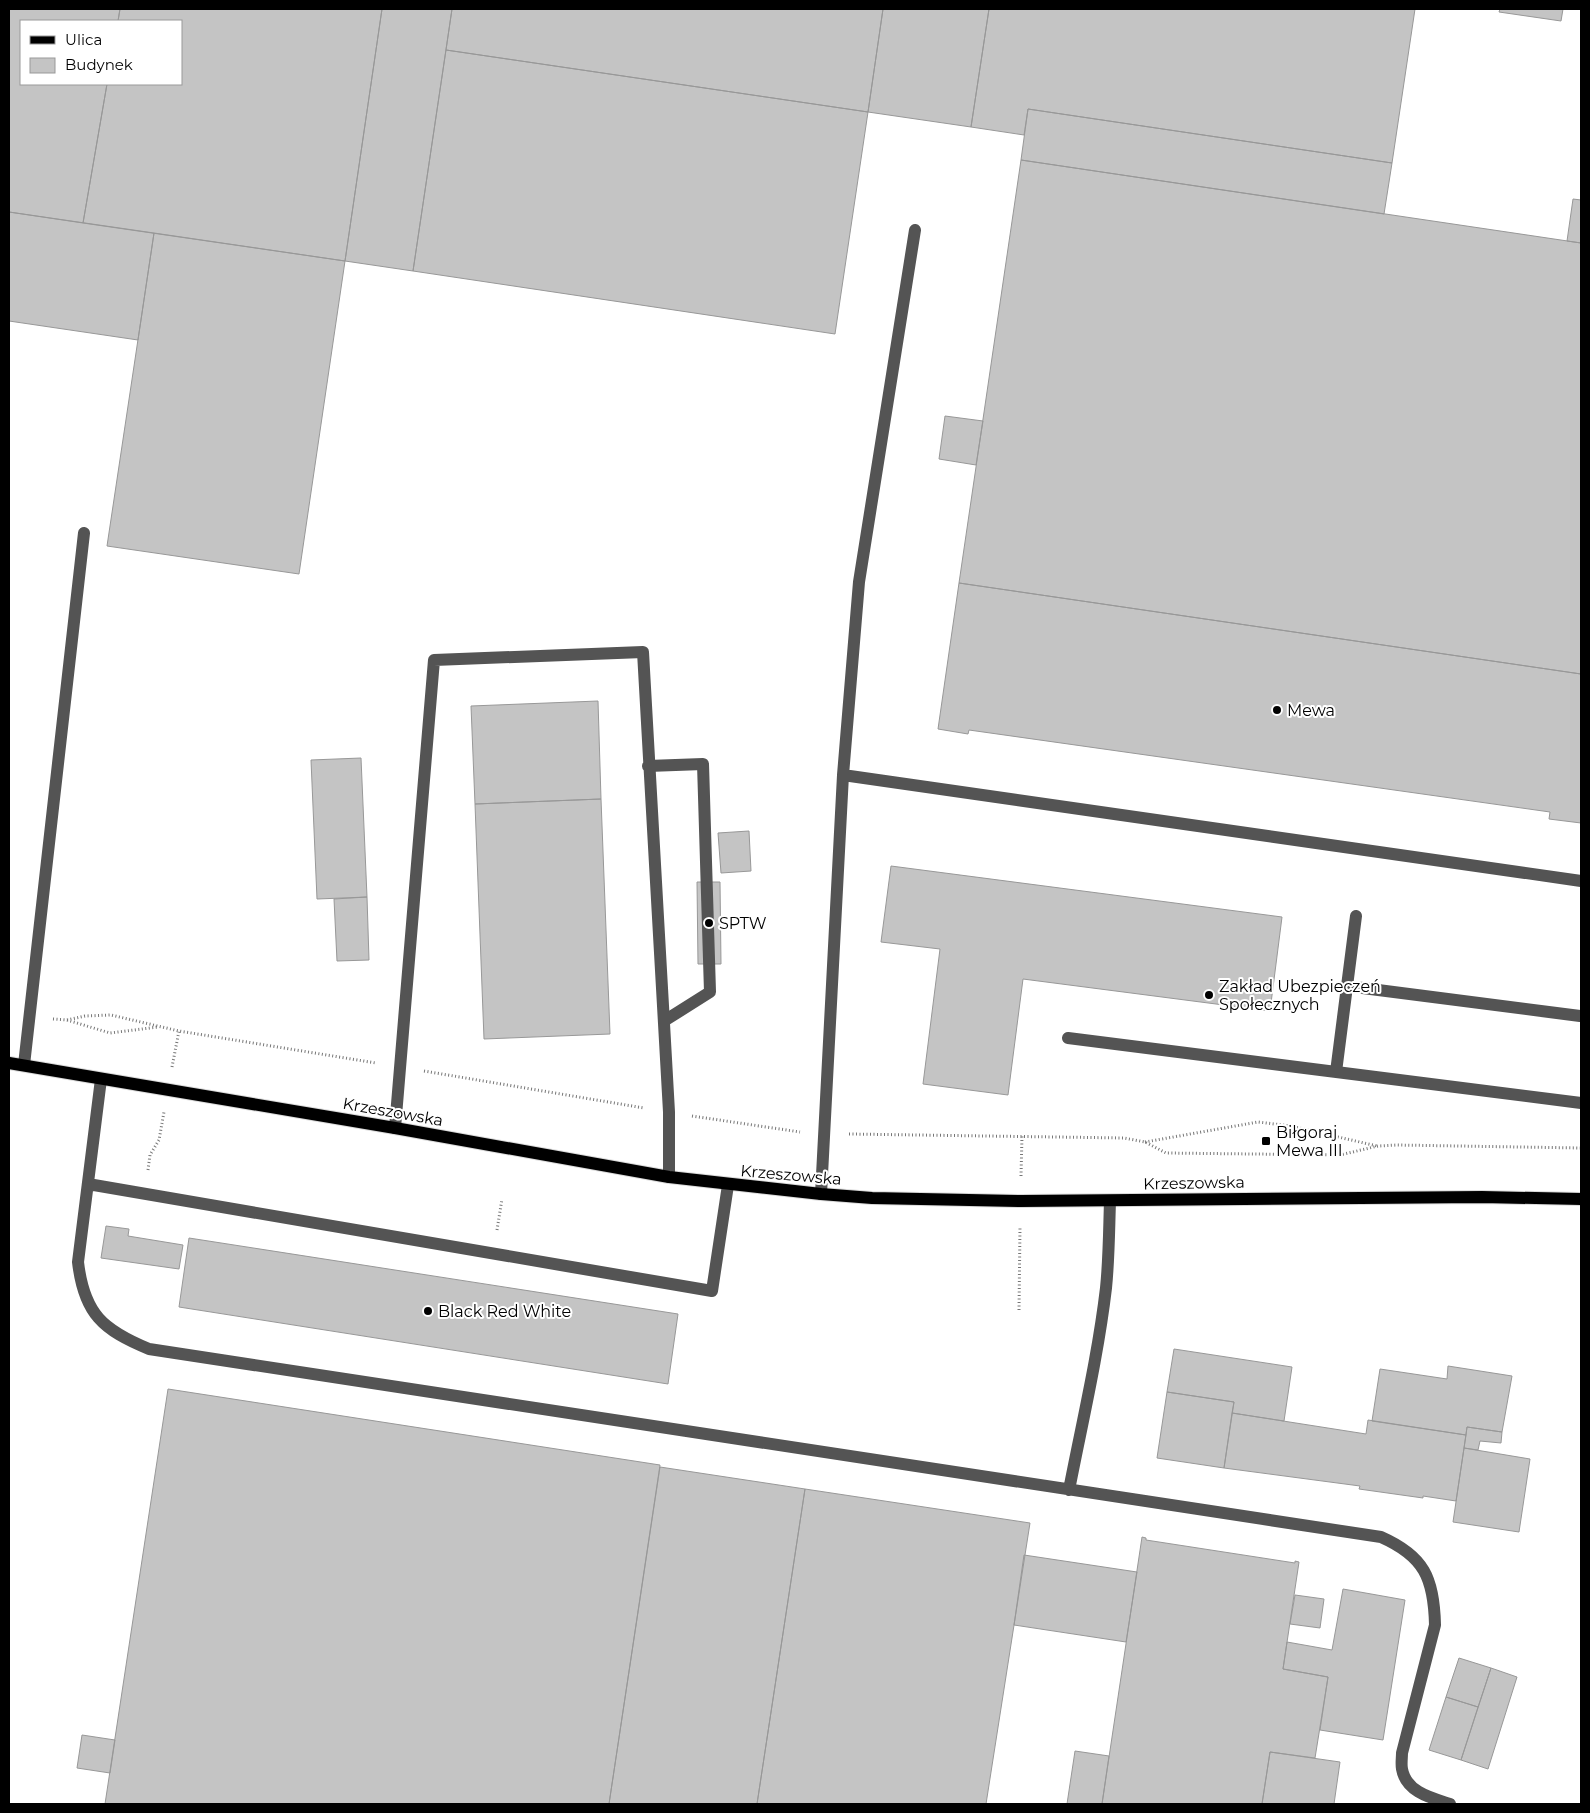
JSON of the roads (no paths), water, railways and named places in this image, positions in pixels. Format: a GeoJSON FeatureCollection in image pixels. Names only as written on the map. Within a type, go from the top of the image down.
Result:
{"type":"FeatureCollection","features":[{"type":"Feature","properties":{"kind":"main road","name":"Krzeszowska"},"geometry":{"type":"LineString","coordinates":[[9,1063],[395,1128],[670,1177],[821,1194],[934,1200],[1110,1201],[1482,1197],[1581,1200]]}},
{"type":"Feature","properties":{"kind":"lane"},"geometry":{"type":"LineString","coordinates":[[821,1194],[843,776],[859,582],[915,230]]}},
{"type":"Feature","properties":{"kind":"lane"},"geometry":{"type":"LineString","coordinates":[[24,1065],[84,534]]}},
{"type":"Feature","properties":{"kind":"lane"},"geometry":{"type":"LineString","coordinates":[[395,1128],[434,660],[643,652],[669,1112],[670,1177]]}},
{"type":"Feature","properties":{"kind":"lane"},"geometry":{"type":"LineString","coordinates":[[648,766],[703,764],[710,992],[664,1022]]}},
{"type":"Feature","properties":{"kind":"lane"},"geometry":{"type":"LineString","coordinates":[[843,776],[1581,881]]}},
{"type":"Feature","properties":{"kind":"lane"},"geometry":{"type":"LineString","coordinates":[[1336,1072],[1356,916]]}},
{"type":"Feature","properties":{"kind":"lane"},"geometry":{"type":"LineString","coordinates":[[1347,986],[1580,1016]]}},
{"type":"Feature","properties":{"kind":"lane"},"geometry":{"type":"LineString","coordinates":[[1068,1038],[1581,1103]]}},
{"type":"Feature","properties":{"kind":"lane"},"geometry":{"type":"LineString","coordinates":[[101,1079],[78,1262],[81,1284],[89,1304],[103,1324],[123,1338],[149,1348],[1381,1537],[1401,1546],[1421,1566],[1431,1586],[1435,1625],[1402,1753],[1402,1770],[1410,1786],[1426,1796],[1450,1804]]}},
{"type":"Feature","properties":{"kind":"lane"},"geometry":{"type":"LineString","coordinates":[[88,1184],[712,1291],[728,1185]]}},
{"type":"Feature","properties":{"kind":"lane"},"geometry":{"type":"LineString","coordinates":[[1069,1490],[1106,1289],[1110,1201]]}},
{"type":"Feature","properties":{"kind":"place","name":"Mewa"},"geometry":{"type":"Point","coordinates":[1277,710]}},
{"type":"Feature","properties":{"kind":"place","name":"SPTW"},"geometry":{"type":"Point","coordinates":[709,923]}},
{"type":"Feature","properties":{"kind":"place","name":"Zakład Ubezpieczeń Społecznych"},"geometry":{"type":"Point","coordinates":[1209,995]}},
{"type":"Feature","properties":{"kind":"place","name":"Biłgoraj Mewa III"},"geometry":{"type":"Point","coordinates":[1266,1141]}},
{"type":"Feature","properties":{"kind":"place","name":"Black Red White"},"geometry":{"type":"Point","coordinates":[428,1311]}}]}
